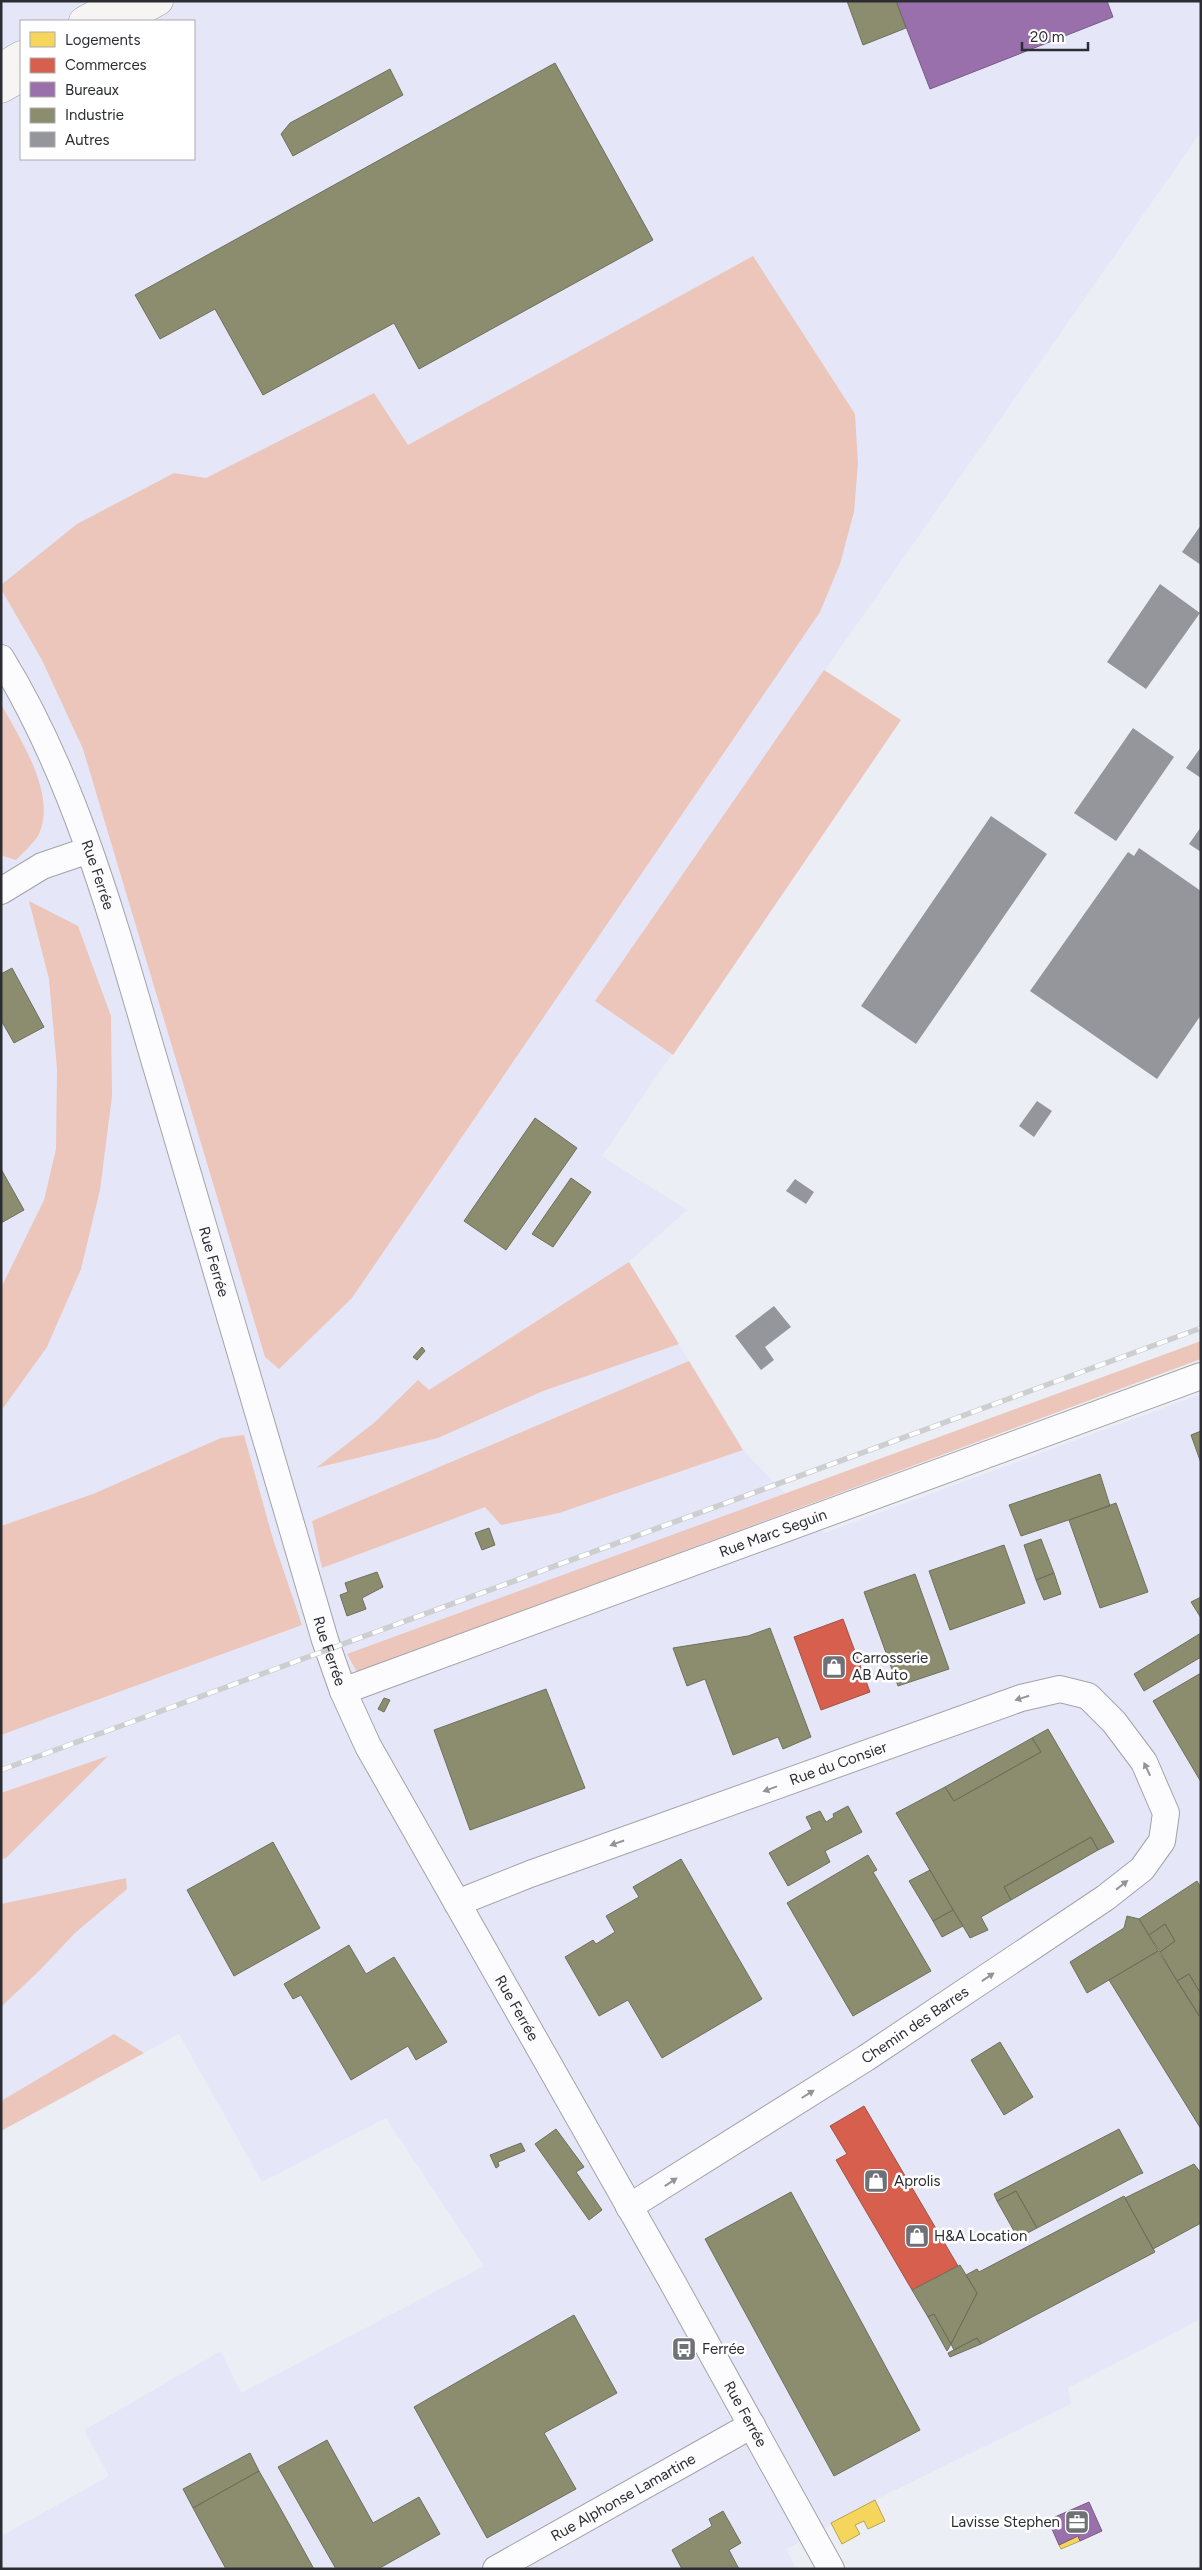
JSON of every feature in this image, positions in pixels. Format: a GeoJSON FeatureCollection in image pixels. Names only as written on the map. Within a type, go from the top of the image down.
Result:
{"type":"FeatureCollection","features":[{"type":"Feature","properties":{"kind":"main road"},"geometry":{"type":"LineString","coordinates":[[85,20],[119,1]]}},
{"type":"Feature","properties":{"kind":"main road"},"geometry":{"type":"LineString","coordinates":[[125,20],[159,1]]}},
{"type":"Feature","properties":{"kind":"main road"},"geometry":{"type":"LineString","coordinates":[[1,67],[20,57]]}},
{"type":"Feature","properties":{"kind":"main road"},"geometry":{"type":"LineString","coordinates":[[1,89],[20,79]]}},
{"type":"Feature","properties":{"kind":"street","name":"Rue Ferrée"},"geometry":{"type":"LineString","coordinates":[[1,658],[56,762],[89,850],[146,1035],[325,1640],[343,1691],[368,1746],[752,2425],[831,2569]]}},
{"type":"Feature","properties":{"kind":"street"},"geometry":{"type":"LineString","coordinates":[[1,890],[42,866],[89,850]]}},
{"type":"Feature","properties":{"kind":"street","name":"Rue Marc Seguin"},"geometry":{"type":"LineString","coordinates":[[343,1691],[1201,1376]]}},
{"type":"Feature","properties":{"kind":"street","name":"Rue du Consier"},"geometry":{"type":"LineString","coordinates":[[457,1903],[530,1874],[1020,1698],[1060,1688],[1088,1696],[1114,1722],[1144,1762],[1166,1813]]}},
{"type":"Feature","properties":{"kind":"street","name":"Chemin des Barres"},"geometry":{"type":"LineString","coordinates":[[629,2207],[866,2058],[1105,1898],[1142,1869],[1162,1841],[1166,1813]]}},
{"type":"Feature","properties":{"kind":"street","name":"Rue Alphonse Lamartine"},"geometry":{"type":"LineString","coordinates":[[496,2569],[752,2425]]}},
{"type":"Feature","properties":{"kind":"shaded area"},"geometry":{"type":"Polygon","coordinates":[[[1,1],[1201,1],[1201,132],[825,670],[901,720],[602,1156],[687,1210],[629,1262],[743,1450],[824,1533],[1201,1394],[1201,2319],[1068,2388],[1071,2404],[875,2500],[787,2549],[796,2569],[1,2569],[1,2536],[109,2476],[84,2430],[221,2351],[241,2393],[484,2266],[386,2118],[262,2182],[179,2034],[1,2131],[1,1]]]}},
{"type":"Feature","properties":{"kind":"shaded area"},"geometry":{"type":"Polygon","coordinates":[[[753,256],[855,414],[858,464],[854,512],[840,564],[820,612],[352,1298],[279,1369],[265,1357],[83,749],[42,660],[1,589],[1,585],[77,524],[174,473],[206,478],[374,393],[408,445],[753,256]]]}},
{"type":"Feature","properties":{"kind":"shaded area"},"geometry":{"type":"Polygon","coordinates":[[[824,670],[901,720],[673,1055],[595,1001],[824,670]]]}},
{"type":"Feature","properties":{"kind":"shaded area"},"geometry":{"type":"Polygon","coordinates":[[[1,704],[34,767],[43,802],[43,818],[39,834],[16,860],[3,856],[1,852],[1,704]]]}},
{"type":"Feature","properties":{"kind":"shaded area"},"geometry":{"type":"Polygon","coordinates":[[[29,901],[78,926],[111,1016],[112,1096],[100,1190],[81,1269],[47,1347],[1,1411],[1,1288],[44,1200],[56,1149],[57,1069],[49,979],[29,901]]]}},
{"type":"Feature","properties":{"kind":"shaded area"},"geometry":{"type":"Polygon","coordinates":[[[629,1262],[679,1344],[543,1391],[438,1438],[316,1468],[375,1422],[418,1380],[429,1390],[629,1262]]]}},
{"type":"Feature","properties":{"kind":"shaded area"},"geometry":{"type":"Polygon","coordinates":[[[1201,1341],[1201,1359],[357,1672],[347,1654],[1201,1341]]]}},
{"type":"Feature","properties":{"kind":"shaded area"},"geometry":{"type":"Polygon","coordinates":[[[689,1361],[743,1450],[559,1513],[501,1525],[485,1507],[322,1568],[312,1521],[689,1361]]]}},
{"type":"Feature","properties":{"kind":"shaded area"},"geometry":{"type":"Polygon","coordinates":[[[244,1435],[273,1539],[302,1625],[1,1735],[1,1526],[93,1494],[221,1438],[244,1435]]]}},
{"type":"Feature","properties":{"kind":"shaded area"},"geometry":{"type":"Polygon","coordinates":[[[108,1756],[6,1858],[1,1859],[1,1793],[108,1756]]]}},
{"type":"Feature","properties":{"kind":"shaded area"},"geometry":{"type":"Polygon","coordinates":[[[126,1878],[127,1889],[75,1933],[1,2007],[1,1904],[126,1878]]]}},
{"type":"Feature","properties":{"kind":"shaded area"},"geometry":{"type":"Polygon","coordinates":[[[114,2034],[144,2053],[1,2131],[1,2101],[114,2034]]]}},
{"type":"Feature","properties":{"kind":"building: Logements"},"geometry":{"type":"Polygon","coordinates":[[[875,2500],[885,2521],[868,2529],[864,2521],[855,2525],[860,2534],[842,2544],[831,2523],[875,2500]]]}},
{"type":"Feature","properties":{"kind":"building: Logements"},"geometry":{"type":"Polygon","coordinates":[[[1078,2536],[1080,2541],[1061,2549],[1059,2545],[1078,2536]]]}},
{"type":"Feature","properties":{"kind":"building: Commerces"},"geometry":{"type":"Polygon","coordinates":[[[843,1619],[870,1692],[821,1710],[794,1637],[843,1619]]]}},
{"type":"Feature","properties":{"kind":"building: Commerces"},"geometry":{"type":"Polygon","coordinates":[[[864,2106],[958,2266],[912,2290],[836,2160],[847,2154],[830,2126],[864,2106]]]}},
{"type":"Feature","properties":{"kind":"building: Bureaux"},"geometry":{"type":"Polygon","coordinates":[[[896,1],[1107,1],[1113,17],[930,89],[896,1]]]}},
{"type":"Feature","properties":{"kind":"building: Bureaux"},"geometry":{"type":"Polygon","coordinates":[[[1089,2502],[1102,2531],[1080,2541],[1078,2536],[1059,2545],[1048,2520],[1089,2502]]]}},
{"type":"Feature","properties":{"kind":"building: Industrie"},"geometry":{"type":"Polygon","coordinates":[[[847,1],[896,1],[906,28],[863,45],[847,1]]]}},
{"type":"Feature","properties":{"kind":"building: Industrie"},"geometry":{"type":"Polygon","coordinates":[[[555,63],[653,240],[419,369],[394,323],[263,395],[215,309],[160,339],[135,295],[555,63]]]}},
{"type":"Feature","properties":{"kind":"building: Industrie"},"geometry":{"type":"Polygon","coordinates":[[[390,69],[403,95],[293,156],[281,134],[290,123],[390,69]]]}},
{"type":"Feature","properties":{"kind":"building: Industrie"},"geometry":{"type":"Polygon","coordinates":[[[12,968],[44,1027],[14,1043],[1,1020],[1,974],[12,968]]]}},
{"type":"Feature","properties":{"kind":"building: Industrie"},"geometry":{"type":"Polygon","coordinates":[[[535,1118],[577,1148],[506,1250],[464,1221],[535,1118]]]}},
{"type":"Feature","properties":{"kind":"building: Industrie"},"geometry":{"type":"Polygon","coordinates":[[[1,1169],[24,1210],[1,1223],[1,1169]]]}},
{"type":"Feature","properties":{"kind":"building: Industrie"},"geometry":{"type":"Polygon","coordinates":[[[571,1178],[591,1192],[553,1247],[532,1234],[571,1178]]]}},
{"type":"Feature","properties":{"kind":"building: Industrie"},"geometry":{"type":"Polygon","coordinates":[[[422,1347],[425,1351],[417,1360],[413,1357],[422,1347]]]}},
{"type":"Feature","properties":{"kind":"building: Industrie"},"geometry":{"type":"Polygon","coordinates":[[[1201,1431],[1201,1463],[1191,1435],[1201,1431]]]}},
{"type":"Feature","properties":{"kind":"building: Industrie"},"geometry":{"type":"Polygon","coordinates":[[[1100,1474],[1110,1506],[1021,1536],[1009,1505],[1100,1474]]]}},
{"type":"Feature","properties":{"kind":"building: Industrie"},"geometry":{"type":"Polygon","coordinates":[[[1116,1503],[1148,1592],[1100,1608],[1069,1520],[1116,1503]]]}},
{"type":"Feature","properties":{"kind":"building: Industrie"},"geometry":{"type":"Polygon","coordinates":[[[489,1528],[495,1545],[482,1550],[475,1533],[489,1528]]]}},
{"type":"Feature","properties":{"kind":"building: Industrie"},"geometry":{"type":"Polygon","coordinates":[[[1041,1539],[1054,1573],[1036,1580],[1024,1545],[1041,1539]]]}},
{"type":"Feature","properties":{"kind":"building: Industrie"},"geometry":{"type":"Polygon","coordinates":[[[1004,1545],[1025,1603],[950,1630],[929,1571],[1004,1545]]]}},
{"type":"Feature","properties":{"kind":"building: Industrie"},"geometry":{"type":"Polygon","coordinates":[[[377,1572],[383,1587],[362,1598],[366,1609],[347,1616],[340,1595],[348,1592],[345,1583],[377,1572]]]}},
{"type":"Feature","properties":{"kind":"building: Industrie"},"geometry":{"type":"Polygon","coordinates":[[[1054,1573],[1061,1594],[1044,1600],[1036,1580],[1054,1573]]]}},
{"type":"Feature","properties":{"kind":"building: Industrie"},"geometry":{"type":"Polygon","coordinates":[[[915,1574],[949,1669],[898,1686],[864,1592],[915,1574]]]}},
{"type":"Feature","properties":{"kind":"building: Industrie"},"geometry":{"type":"Polygon","coordinates":[[[1201,1597],[1201,1618],[1191,1602],[1201,1597]]]}},
{"type":"Feature","properties":{"kind":"building: Industrie"},"geometry":{"type":"Polygon","coordinates":[[[770,1628],[811,1737],[783,1749],[778,1737],[733,1755],[705,1679],[687,1686],[673,1648],[748,1636],[770,1628]]]}},
{"type":"Feature","properties":{"kind":"building: Industrie"},"geometry":{"type":"Polygon","coordinates":[[[1201,1633],[1201,1657],[1144,1691],[1134,1674],[1201,1633]]]}},
{"type":"Feature","properties":{"kind":"building: Industrie"},"geometry":{"type":"Polygon","coordinates":[[[1201,1673],[1201,1782],[1153,1701],[1201,1673]]]}},
{"type":"Feature","properties":{"kind":"building: Industrie"},"geometry":{"type":"Polygon","coordinates":[[[546,1689],[585,1788],[470,1830],[434,1730],[546,1689]]]}},
{"type":"Feature","properties":{"kind":"building: Industrie"},"geometry":{"type":"Polygon","coordinates":[[[384,1698],[390,1700],[384,1712],[378,1709],[384,1698]]]}},
{"type":"Feature","properties":{"kind":"building: Industrie"},"geometry":{"type":"Polygon","coordinates":[[[1048,1729],[1114,1842],[1098,1850],[1091,1837],[1004,1887],[1011,1900],[981,1917],[988,1930],[970,1938],[896,1813],[945,1787],[954,1801],[1041,1752],[1032,1738],[1048,1729]]]}},
{"type":"Feature","properties":{"kind":"building: Industrie"},"geometry":{"type":"Polygon","coordinates":[[[1032,1738],[1041,1752],[954,1801],[945,1787],[1032,1738]]]}},
{"type":"Feature","properties":{"kind":"building: Industrie"},"geometry":{"type":"Polygon","coordinates":[[[848,1806],[862,1832],[825,1851],[830,1862],[788,1886],[769,1853],[812,1829],[806,1817],[820,1811],[826,1822],[834,1817],[833,1814],[848,1806]]]}},
{"type":"Feature","properties":{"kind":"building: Industrie"},"geometry":{"type":"Polygon","coordinates":[[[1091,1837],[1098,1850],[1011,1900],[1004,1887],[1091,1837]]]}},
{"type":"Feature","properties":{"kind":"building: Industrie"},"geometry":{"type":"Polygon","coordinates":[[[273,1842],[320,1928],[234,1976],[187,1890],[273,1842]]]}},
{"type":"Feature","properties":{"kind":"building: Industrie"},"geometry":{"type":"Polygon","coordinates":[[[868,1855],[877,1870],[873,1872],[931,1971],[853,2016],[787,1903],[868,1855]]]}},
{"type":"Feature","properties":{"kind":"building: Industrie"},"geometry":{"type":"Polygon","coordinates":[[[681,1859],[762,1999],[662,2058],[628,2000],[599,2016],[565,1957],[593,1940],[596,1944],[615,1932],[606,1916],[639,1897],[633,1887],[681,1859]]]}},
{"type":"Feature","properties":{"kind":"building: Industrie"},"geometry":{"type":"Polygon","coordinates":[[[930,1870],[953,1910],[933,1921],[909,1881],[930,1870]]]}},
{"type":"Feature","properties":{"kind":"building: Industrie"},"geometry":{"type":"Polygon","coordinates":[[[1197,1881],[1201,1888],[1201,1994],[1189,1974],[1177,1981],[1160,1952],[1175,1941],[1165,1924],[1149,1935],[1139,1919],[1197,1881]]]}},
{"type":"Feature","properties":{"kind":"building: Industrie"},"geometry":{"type":"Polygon","coordinates":[[[953,1910],[963,1926],[942,1937],[933,1921],[953,1910]]]}},
{"type":"Feature","properties":{"kind":"building: Industrie"},"geometry":{"type":"Polygon","coordinates":[[[1127,1916],[1139,1919],[1158,1951],[1087,1993],[1070,1962],[1124,1928],[1127,1916]]]}},
{"type":"Feature","properties":{"kind":"building: Industrie"},"geometry":{"type":"Polygon","coordinates":[[[1165,1924],[1175,1941],[1160,1952],[1149,1935],[1165,1924]]]}},
{"type":"Feature","properties":{"kind":"building: Industrie"},"geometry":{"type":"Polygon","coordinates":[[[349,1945],[366,1974],[394,1957],[447,2042],[416,2060],[408,2046],[351,2080],[301,1995],[293,1999],[284,1984],[349,1945]]]}},
{"type":"Feature","properties":{"kind":"building: Industrie"},"geometry":{"type":"Polygon","coordinates":[[[1158,1951],[1201,2018],[1201,2129],[1109,1980],[1158,1951]]]}},
{"type":"Feature","properties":{"kind":"building: Industrie"},"geometry":{"type":"Polygon","coordinates":[[[1189,1974],[1201,1994],[1199,2016],[1177,1981],[1189,1974]]]}},
{"type":"Feature","properties":{"kind":"building: Industrie"},"geometry":{"type":"Polygon","coordinates":[[[1000,2042],[1033,2097],[1004,2115],[971,2060],[1000,2042]]]}},
{"type":"Feature","properties":{"kind":"building: Industrie"},"geometry":{"type":"Polygon","coordinates":[[[556,2129],[584,2167],[576,2172],[602,2210],[589,2220],[535,2144],[556,2129]]]}},
{"type":"Feature","properties":{"kind":"building: Industrie"},"geometry":{"type":"Polygon","coordinates":[[[1119,2129],[1143,2173],[1037,2228],[1016,2191],[997,2201],[994,2194],[1119,2129]]]}},
{"type":"Feature","properties":{"kind":"building: Industrie"},"geometry":{"type":"Polygon","coordinates":[[[521,2143],[525,2151],[498,2162],[499,2166],[496,2168],[490,2155],[521,2143]]]}},
{"type":"Feature","properties":{"kind":"building: Industrie"},"geometry":{"type":"Polygon","coordinates":[[[1194,2164],[1201,2173],[1201,2223],[1153,2249],[1125,2198],[1194,2164]]]}},
{"type":"Feature","properties":{"kind":"building: Industrie"},"geometry":{"type":"Polygon","coordinates":[[[1016,2191],[1037,2228],[1018,2238],[997,2201],[1016,2191]]]}},
{"type":"Feature","properties":{"kind":"building: Industrie"},"geometry":{"type":"Polygon","coordinates":[[[791,2192],[920,2430],[834,2476],[705,2239],[791,2192]]]}},
{"type":"Feature","properties":{"kind":"building: Industrie"},"geometry":{"type":"Polygon","coordinates":[[[1124,2196],[1155,2252],[981,2344],[977,2338],[954,2350],[951,2344],[977,2293],[966,2275],[977,2269],[979,2272],[1124,2196]]]}},
{"type":"Feature","properties":{"kind":"building: Industrie"},"geometry":{"type":"Polygon","coordinates":[[[960,2265],[977,2293],[951,2344],[934,2314],[928,2317],[912,2290],[960,2265]]]}},
{"type":"Feature","properties":{"kind":"building: Industrie"},"geometry":{"type":"Polygon","coordinates":[[[934,2314],[951,2344],[947,2351],[928,2317],[934,2314]]]}},
{"type":"Feature","properties":{"kind":"building: Industrie"},"geometry":{"type":"Polygon","coordinates":[[[574,2315],[617,2393],[544,2433],[576,2489],[487,2538],[414,2407],[574,2315]]]}},
{"type":"Feature","properties":{"kind":"building: Industrie"},"geometry":{"type":"Polygon","coordinates":[[[977,2338],[981,2344],[950,2357],[948,2353],[977,2338]]]}},
{"type":"Feature","properties":{"kind":"building: Industrie"},"geometry":{"type":"Polygon","coordinates":[[[327,2440],[373,2523],[419,2497],[440,2534],[378,2569],[336,2569],[278,2467],[327,2440]]]}},
{"type":"Feature","properties":{"kind":"building: Industrie"},"geometry":{"type":"Polygon","coordinates":[[[250,2453],[259,2471],[193,2508],[183,2489],[250,2453]]]}},
{"type":"Feature","properties":{"kind":"building: Industrie"},"geometry":{"type":"Polygon","coordinates":[[[259,2471],[314,2569],[226,2569],[193,2508],[259,2471]]]}},
{"type":"Feature","properties":{"kind":"building: Industrie"},"geometry":{"type":"Polygon","coordinates":[[[723,2511],[741,2543],[729,2550],[739,2569],[682,2569],[672,2550],[712,2526],[709,2519],[723,2511]]]}},
{"type":"Feature","properties":{"kind":"building: Autres"},"geometry":{"type":"Polygon","coordinates":[[[1201,525],[1201,565],[1182,552],[1201,525]]]}},
{"type":"Feature","properties":{"kind":"building: Autres"},"geometry":{"type":"Polygon","coordinates":[[[1160,584],[1200,613],[1146,689],[1107,662],[1160,584]]]}},
{"type":"Feature","properties":{"kind":"building: Autres"},"geometry":{"type":"Polygon","coordinates":[[[1133,728],[1174,757],[1116,841],[1074,813],[1133,728]]]}},
{"type":"Feature","properties":{"kind":"building: Autres"},"geometry":{"type":"Polygon","coordinates":[[[1201,747],[1201,778],[1186,768],[1201,747]]]}},
{"type":"Feature","properties":{"kind":"building: Autres"},"geometry":{"type":"Polygon","coordinates":[[[991,816],[1047,854],[916,1044],[861,1006],[991,816]]]}},
{"type":"Feature","properties":{"kind":"building: Autres"},"geometry":{"type":"Polygon","coordinates":[[[1201,827],[1201,852],[1189,844],[1201,827]]]}},
{"type":"Feature","properties":{"kind":"building: Autres"},"geometry":{"type":"Polygon","coordinates":[[[1139,848],[1201,891],[1201,1015],[1157,1079],[1030,991],[1128,852],[1134,856],[1139,848]]]}},
{"type":"Feature","properties":{"kind":"building: Autres"},"geometry":{"type":"Polygon","coordinates":[[[1037,1101],[1052,1111],[1034,1137],[1019,1126],[1037,1101]]]}},
{"type":"Feature","properties":{"kind":"building: Autres"},"geometry":{"type":"Polygon","coordinates":[[[795,1179],[814,1192],[806,1204],[786,1191],[795,1179]]]}},
{"type":"Feature","properties":{"kind":"building: Autres"},"geometry":{"type":"Polygon","coordinates":[[[774,1306],[791,1327],[765,1347],[774,1360],[761,1370],[735,1336],[774,1306]]]}},
{"type":"Feature","properties":{"kind":"railway"},"geometry":{"type":"LineString","coordinates":[[1,1770],[1201,1328]]}},
{"type":"Feature","properties":{"kind":"place","name":"Carrosserie AB Auto"},"geometry":{"type":"Point","coordinates":[834,1667]}},
{"type":"Feature","properties":{"kind":"place","name":"Aprolis"},"geometry":{"type":"Point","coordinates":[876,2181]}},
{"type":"Feature","properties":{"kind":"place","name":"H&A Location"},"geometry":{"type":"Point","coordinates":[917,2236]}},
{"type":"Feature","properties":{"kind":"place","name":"Ferrée"},"geometry":{"type":"Point","coordinates":[684,2349]}},
{"type":"Feature","properties":{"kind":"place","name":"Lavisse Stephen"},"geometry":{"type":"Point","coordinates":[1077,2522]}}]}
